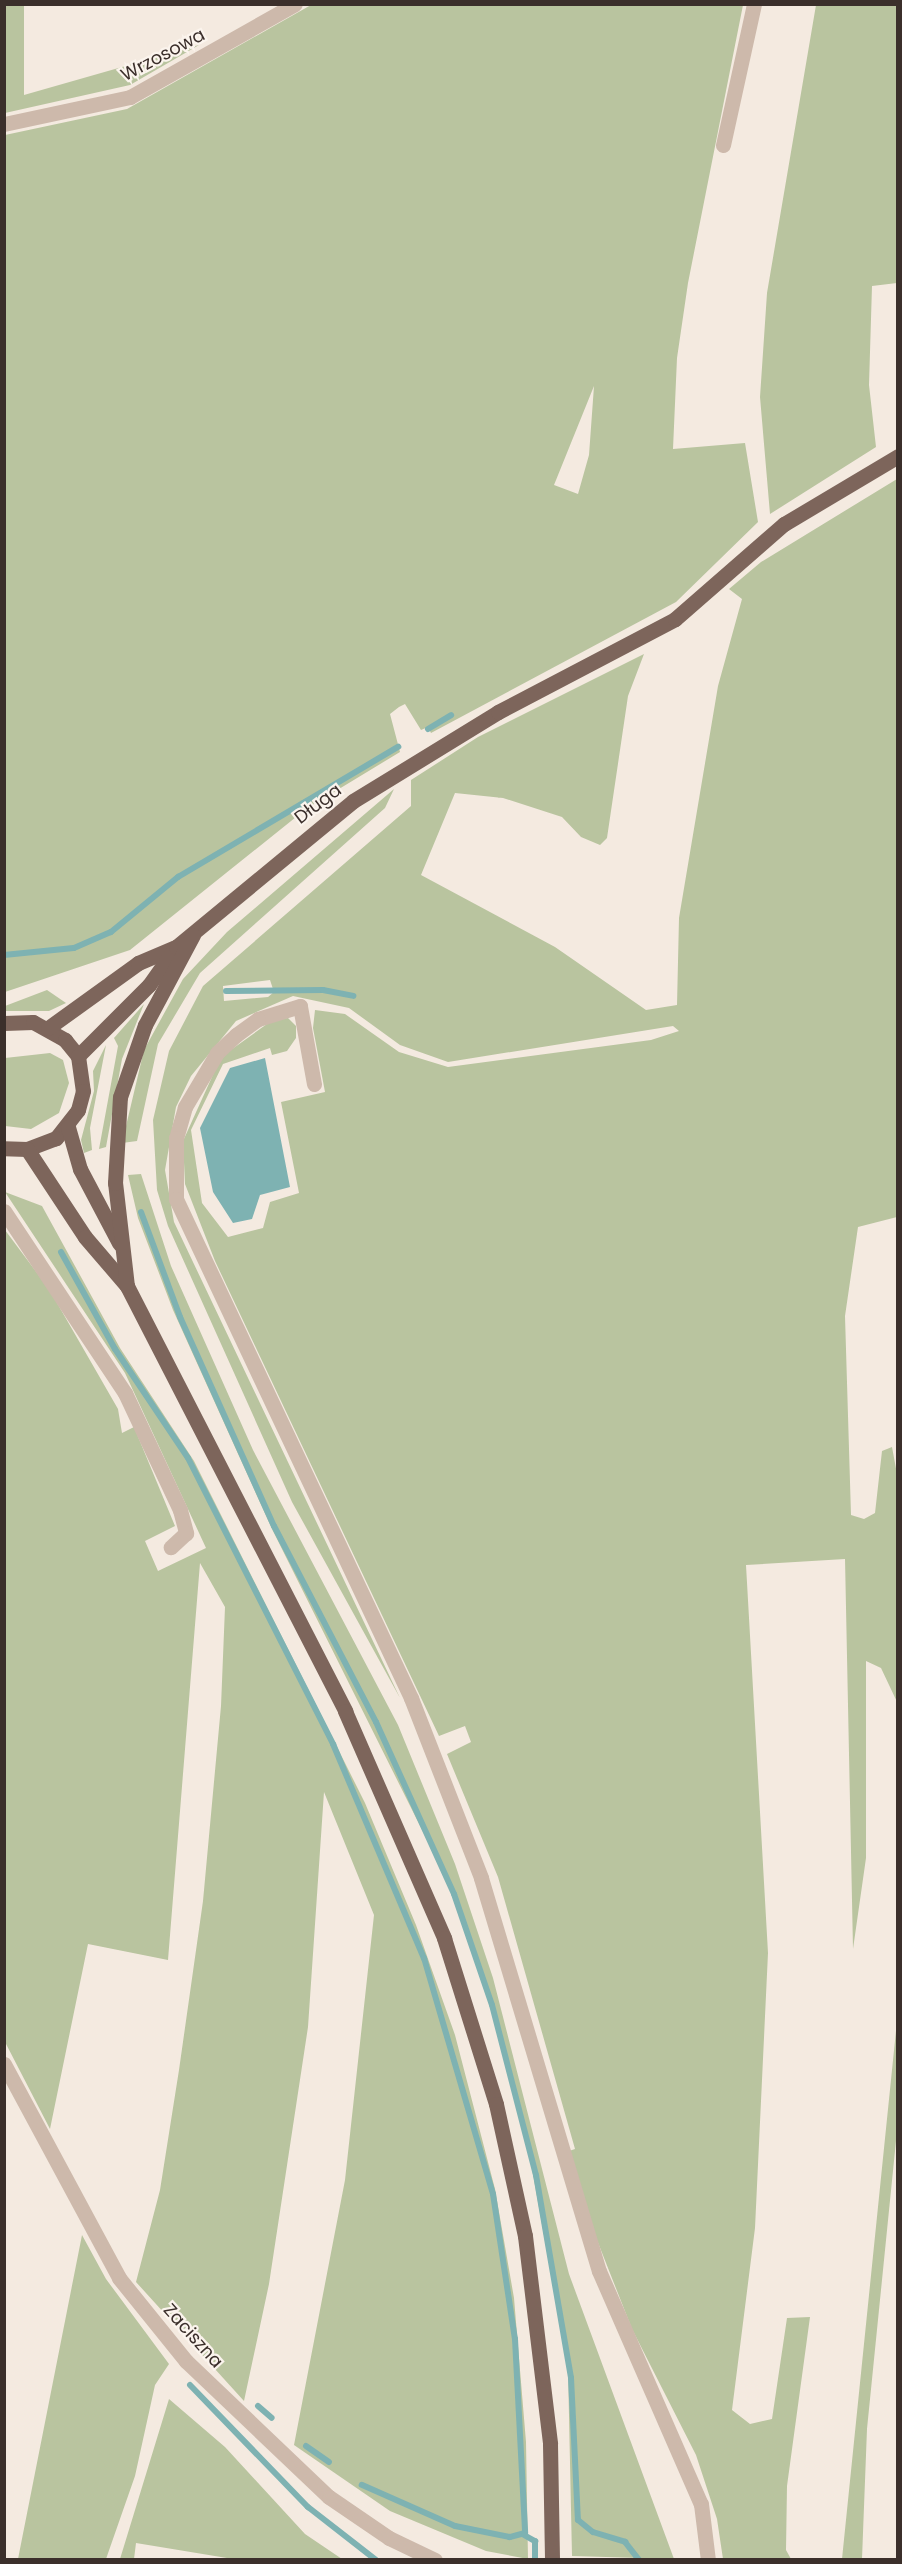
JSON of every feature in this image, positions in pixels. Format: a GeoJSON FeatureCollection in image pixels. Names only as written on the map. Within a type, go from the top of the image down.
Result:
{"type":"FeatureCollection","features":[{"type":"Feature","properties":{"kind":"main road","name":"Długa"},"geometry":{"type":"LineString","coordinates":[[78,1056],[149,984],[176,947],[353,801],[498,712],[675,619],[784,524],[897,456]]}},
{"type":"Feature","properties":{"kind":"main road"},"geometry":{"type":"LineString","coordinates":[[127,1286],[114,1160],[120,1097],[145,1025],[195,931]]}},
{"type":"Feature","properties":{"kind":"main road","name":"Długa"},"geometry":{"type":"LineString","coordinates":[[48,1028],[138,963],[176,947]]}},
{"type":"Feature","properties":{"kind":"main road"},"geometry":{"type":"LineString","coordinates":[[4,1023],[48,1028],[78,1056],[82,1091],[68,1127],[80,1169],[121,1245]]}},
{"type":"Feature","properties":{"kind":"main road"},"geometry":{"type":"LineString","coordinates":[[4,1148],[27,1149],[68,1127]]}},
{"type":"Feature","properties":{"kind":"main road"},"geometry":{"type":"LineString","coordinates":[[27,1149],[85,1237],[127,1286],[350,1721],[444,1938],[496,2103],[525,2236],[550,2444],[552,2559]]}},
{"type":"Feature","properties":{"kind":"street","name":"Wrzosowa"},"geometry":{"type":"LineString","coordinates":[[4,124],[130,97],[295,4]]}},
{"type":"Feature","properties":{"kind":"street"},"geometry":{"type":"LineString","coordinates":[[723,145],[754,4]]}},
{"type":"Feature","properties":{"kind":"street"},"geometry":{"type":"LineString","coordinates":[[315,1084],[300,1006],[258,1019],[236,1035],[218,1053],[185,1107],[176,1138],[176,1199],[411,1698],[481,1878],[599,2271],[701,2504],[708,2559]]}},
{"type":"Feature","properties":{"kind":"street"},"geometry":{"type":"LineString","coordinates":[[4,1211],[125,1393],[180,1510],[186,1533],[171,1546]]}},
{"type":"Feature","properties":{"kind":"street","name":"Zaciszna"},"geometry":{"type":"LineString","coordinates":[[4,2064],[119,2278],[186,2361],[329,2497],[389,2538],[435,2559]]}},
{"type":"Feature","properties":{"kind":"green space"},"geometry":{"type":"Polygon","coordinates":[[[4,5],[24,5],[24,95],[199,45],[130,85],[5,113],[4,5]]]}},
{"type":"Feature","properties":{"kind":"green space"},"geometry":{"type":"Polygon","coordinates":[[[311,5],[743,5],[688,283],[677,358],[673,449],[745,443],[758,522],[676,602],[431,733],[428,727],[421,730],[405,704],[399,707],[390,714],[400,752],[306,809],[130,950],[5,992],[5,135],[127,109],[311,5]],[[594,386],[554,485],[578,494],[589,455],[594,386]]]}},
{"type":"Feature","properties":{"kind":"green space"},"geometry":{"type":"Polygon","coordinates":[[[816,5],[897,5],[897,283],[872,286],[869,385],[876,447],[770,514],[760,397],[767,293],[816,5]]]}},
{"type":"Feature","properties":{"kind":"green space"},"geometry":{"type":"Polygon","coordinates":[[[897,479],[897,1217],[858,1227],[845,1316],[851,1515],[864,1519],[875,1513],[882,1451],[892,1447],[897,1474],[898,1704],[881,1668],[866,1661],[866,1858],[853,1949],[845,1559],[746,1565],[768,1953],[755,2228],[732,2410],[750,2424],[772,2419],[787,2318],[810,2317],[787,2486],[786,2550],[791,2559],[723,2559],[717,2519],[696,2455],[632,2329],[582,2202],[569,2151],[575,2149],[498,1877],[447,1754],[471,1742],[465,1726],[439,1736],[215,1261],[185,1184],[183,1141],[221,1057],[274,1019],[288,1018],[296,1026],[296,1038],[287,1051],[272,1055],[270,1048],[223,1064],[191,1130],[202,1203],[228,1237],[263,1228],[270,1202],[299,1193],[281,1102],[325,1092],[313,1028],[315,1010],[345,1014],[399,1052],[448,1067],[651,1040],[679,1031],[673,1026],[448,1062],[400,1045],[349,1008],[293,996],[236,1021],[191,1076],[176,1107],[165,1170],[174,1222],[400,1698],[292,1502],[168,1226],[157,1190],[153,1120],[169,1051],[203,986],[411,806],[411,780],[478,737],[644,654],[628,696],[607,838],[600,845],[581,837],[562,817],[503,798],[455,793],[421,875],[555,947],[646,1010],[677,1005],[679,918],[718,686],[742,599],[729,589],[761,562],[897,479]],[[270,980],[223,986],[224,1001],[268,997],[274,992],[270,980]]]}},
{"type":"Feature","properties":{"kind":"green space"},"geometry":{"type":"Polygon","coordinates":[[[394,789],[385,808],[200,973],[158,1044],[137,1141],[122,1143],[144,1050],[183,979],[227,932],[394,789]]]}},
{"type":"Feature","properties":{"kind":"green space"},"geometry":{"type":"Polygon","coordinates":[[[47,990],[66,1003],[49,1011],[5,1011],[5,1006],[47,990]]]}},
{"type":"Feature","properties":{"kind":"green space"},"geometry":{"type":"Polygon","coordinates":[[[144,1004],[122,1059],[106,1147],[99,1149],[118,1046],[114,1038],[144,1004]]]}},
{"type":"Feature","properties":{"kind":"green space"},"geometry":{"type":"Polygon","coordinates":[[[106,1045],[90,1128],[92,1150],[84,1153],[81,1140],[94,1091],[93,1071],[106,1045]]]}},
{"type":"Feature","properties":{"kind":"green space"},"geometry":{"type":"Polygon","coordinates":[[[50,1053],[63,1060],[69,1083],[59,1113],[31,1129],[5,1126],[5,1058],[50,1053]]]}},
{"type":"Feature","properties":{"kind":"green space"},"geometry":{"type":"Polygon","coordinates":[[[141,1174],[171,1266],[253,1450],[398,1725],[455,1864],[493,1978],[569,2274],[674,2559],[572,2556],[568,2369],[527,2141],[489,1998],[449,1884],[272,1529],[173,1310],[138,1218],[128,1175],[141,1174]]]}},
{"type":"Feature","properties":{"kind":"green space"},"geometry":{"type":"Polygon","coordinates":[[[5,1192],[42,1206],[120,1348],[194,1461],[365,1803],[416,1925],[455,2035],[495,2189],[514,2298],[526,2442],[528,2559],[486,2551],[390,2511],[294,2445],[345,2180],[374,1915],[324,1792],[308,2027],[269,2284],[244,2401],[136,2282],[160,2190],[179,2070],[203,1901],[221,1706],[225,1607],[200,1563],[168,1960],[88,1944],[50,2129],[5,2042],[5,1230],[49,1289],[118,1409],[122,1433],[134,1427],[175,1526],[145,1541],[158,1571],[206,1548],[125,1373],[5,1192]]]}},
{"type":"Feature","properties":{"kind":"green space"},"geometry":{"type":"Polygon","coordinates":[[[897,2021],[897,2131],[867,2429],[862,2559],[842,2559],[897,2021]]]}},
{"type":"Feature","properties":{"kind":"green space"},"geometry":{"type":"Polygon","coordinates":[[[82,2235],[106,2279],[169,2364],[155,2385],[135,2476],[106,2559],[18,2559],[82,2235]]]}},
{"type":"Feature","properties":{"kind":"green space"},"geometry":{"type":"Polygon","coordinates":[[[169,2399],[225,2447],[305,2534],[342,2559],[233,2559],[136,2543],[134,2559],[120,2559],[169,2399]]]}},
{"type":"Feature","properties":{"kind":"water"},"geometry":{"type":"Polygon","coordinates":[[[265,1058],[290,1187],[260,1195],[252,1219],[233,1223],[213,1192],[200,1128],[230,1068],[265,1058]]]}},
{"type":"Feature","properties":{"kind":"waterway"},"geometry":{"type":"LineString","coordinates":[[428,729],[451,715]]}},
{"type":"Feature","properties":{"kind":"waterway"},"geometry":{"type":"LineString","coordinates":[[4,955],[74,948],[111,932],[178,877],[398,747]]}},
{"type":"Feature","properties":{"kind":"waterway"},"geometry":{"type":"LineString","coordinates":[[226,991],[323,990],[353,996]]}},
{"type":"Feature","properties":{"kind":"waterway"},"geometry":{"type":"LineString","coordinates":[[141,1212],[180,1317],[274,1526],[376,1722],[454,1894],[492,2005],[536,2175],[571,2378],[578,2520],[593,2532],[625,2542],[639,2560]]}},
{"type":"Feature","properties":{"kind":"waterway"},"geometry":{"type":"LineString","coordinates":[[61,1252],[115,1349],[188,1458],[333,1744],[424,1958],[493,2194],[515,2339],[525,2533],[510,2537],[455,2526],[362,2485]]}},
{"type":"Feature","properties":{"kind":"waterway"},"geometry":{"type":"LineString","coordinates":[[190,2385],[308,2507],[376,2560]]}},
{"type":"Feature","properties":{"kind":"waterway"},"geometry":{"type":"LineString","coordinates":[[258,2406],[272,2418]]}},
{"type":"Feature","properties":{"kind":"waterway"},"geometry":{"type":"LineString","coordinates":[[306,2446],[329,2462]]}},
{"type":"Feature","properties":{"kind":"waterway"},"geometry":{"type":"LineString","coordinates":[[524,2535],[535,2541],[535,2560]]}}]}
